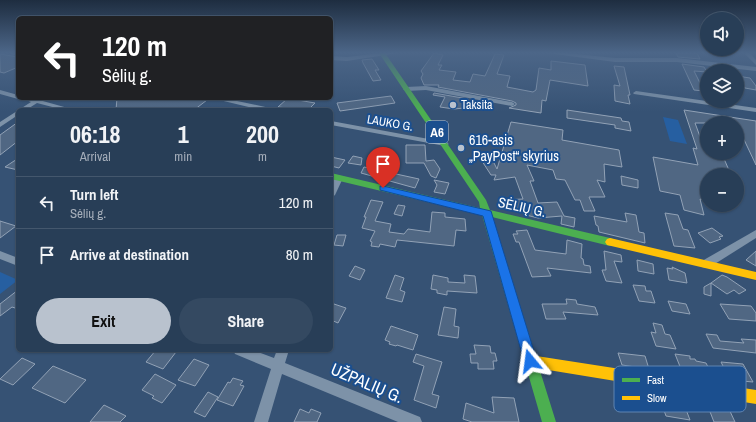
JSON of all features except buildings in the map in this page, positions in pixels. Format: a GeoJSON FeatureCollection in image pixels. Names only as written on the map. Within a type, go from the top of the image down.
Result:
{"type":"FeatureCollection","features":[{"type":"Feature","properties":{"kind":"main road","name":"A6"},"geometry":{"type":"LineString","coordinates":[[395,73],[475,188],[487,213],[549,422]]}},
{"type":"Feature","properties":{"kind":"main road","name":"SĖLIŲ G."},"geometry":{"type":"LineString","coordinates":[[335,177],[756,276]]}},
{"type":"Feature","properties":{"kind":"main road"},"geometry":{"type":"LineString","coordinates":[[530,361],[614,374]]}},
{"type":"Feature","properties":{"kind":"main road"},"geometry":{"type":"LineString","coordinates":[[746,395],[756,397]]}},
{"type":"Feature","properties":{"kind":"street"},"geometry":{"type":"LineString","coordinates":[[406,89],[426,88],[512,104]]}},
{"type":"Feature","properties":{"kind":"street"},"geometry":{"type":"LineString","coordinates":[[0,92],[16,96]]}},
{"type":"Feature","properties":{"kind":"street"},"geometry":{"type":"LineString","coordinates":[[636,93],[756,110]]}},
{"type":"Feature","properties":{"kind":"street"},"geometry":{"type":"LineString","coordinates":[[32,100],[62,108]]}},
{"type":"Feature","properties":{"kind":"street"},"geometry":{"type":"LineString","coordinates":[[223,100],[261,108]]}},
{"type":"Feature","properties":{"kind":"street"},"geometry":{"type":"LineString","coordinates":[[24,108],[36,101]]}},
{"type":"Feature","properties":{"kind":"street"},"geometry":{"type":"LineString","coordinates":[[0,125],[16,113]]}},
{"type":"Feature","properties":{"kind":"street","name":"LAUKO G."},"geometry":{"type":"LineString","coordinates":[[333,123],[445,144]]}},
{"type":"Feature","properties":{"kind":"street"},"geometry":{"type":"LineString","coordinates":[[706,264],[756,233]]}},
{"type":"Feature","properties":{"kind":"street"},"geometry":{"type":"LineString","coordinates":[[0,255],[16,261]]}},
{"type":"Feature","properties":{"kind":"street","name":"UŽPALIŲ G."},"geometry":{"type":"LineString","coordinates":[[244,352],[415,422]]}},
{"type":"Feature","properties":{"kind":"street"},"geometry":{"type":"LineString","coordinates":[[262,422],[282,352]]}},
{"type":"Feature","properties":{"kind":"shaded area"},"geometry":{"type":"Polygon","coordinates":[[[663,117],[678,120],[687,144],[670,141],[663,117]]]}},
{"type":"Feature","properties":{"kind":"shaded area"},"geometry":{"type":"Polygon","coordinates":[[[0,272],[16,279],[16,282],[0,294],[0,272]]]}},
{"type":"Feature","properties":{"kind":"traffic: fast"},"geometry":{"type":"LineString","coordinates":[[395,73],[483,202],[549,422]]}},
{"type":"Feature","properties":{"kind":"traffic: fast"},"geometry":{"type":"LineString","coordinates":[[333,176],[610,242]]}},
{"type":"Feature","properties":{"kind":"traffic: slow"},"geometry":{"type":"LineString","coordinates":[[610,242],[756,276]]}},
{"type":"Feature","properties":{"kind":"traffic: slow"},"geometry":{"type":"LineString","coordinates":[[530,361],[614,374]]}},
{"type":"Feature","properties":{"kind":"traffic: slow"},"geometry":{"type":"LineString","coordinates":[[746,395],[756,397]]}},
{"type":"Feature","properties":{"kind":"place","name":"Taksita"},"geometry":{"type":"Point","coordinates":[453,105]}},
{"type":"Feature","properties":{"kind":"place","name":"616-asis „PayPost“ skyrius"},"geometry":{"type":"Point","coordinates":[461,148]}},
{"type":"Feature","properties":{"kind":"route"},"geometry":{"type":"LineString","coordinates":[[383,188],[487,213],[530,361]]}}]}
